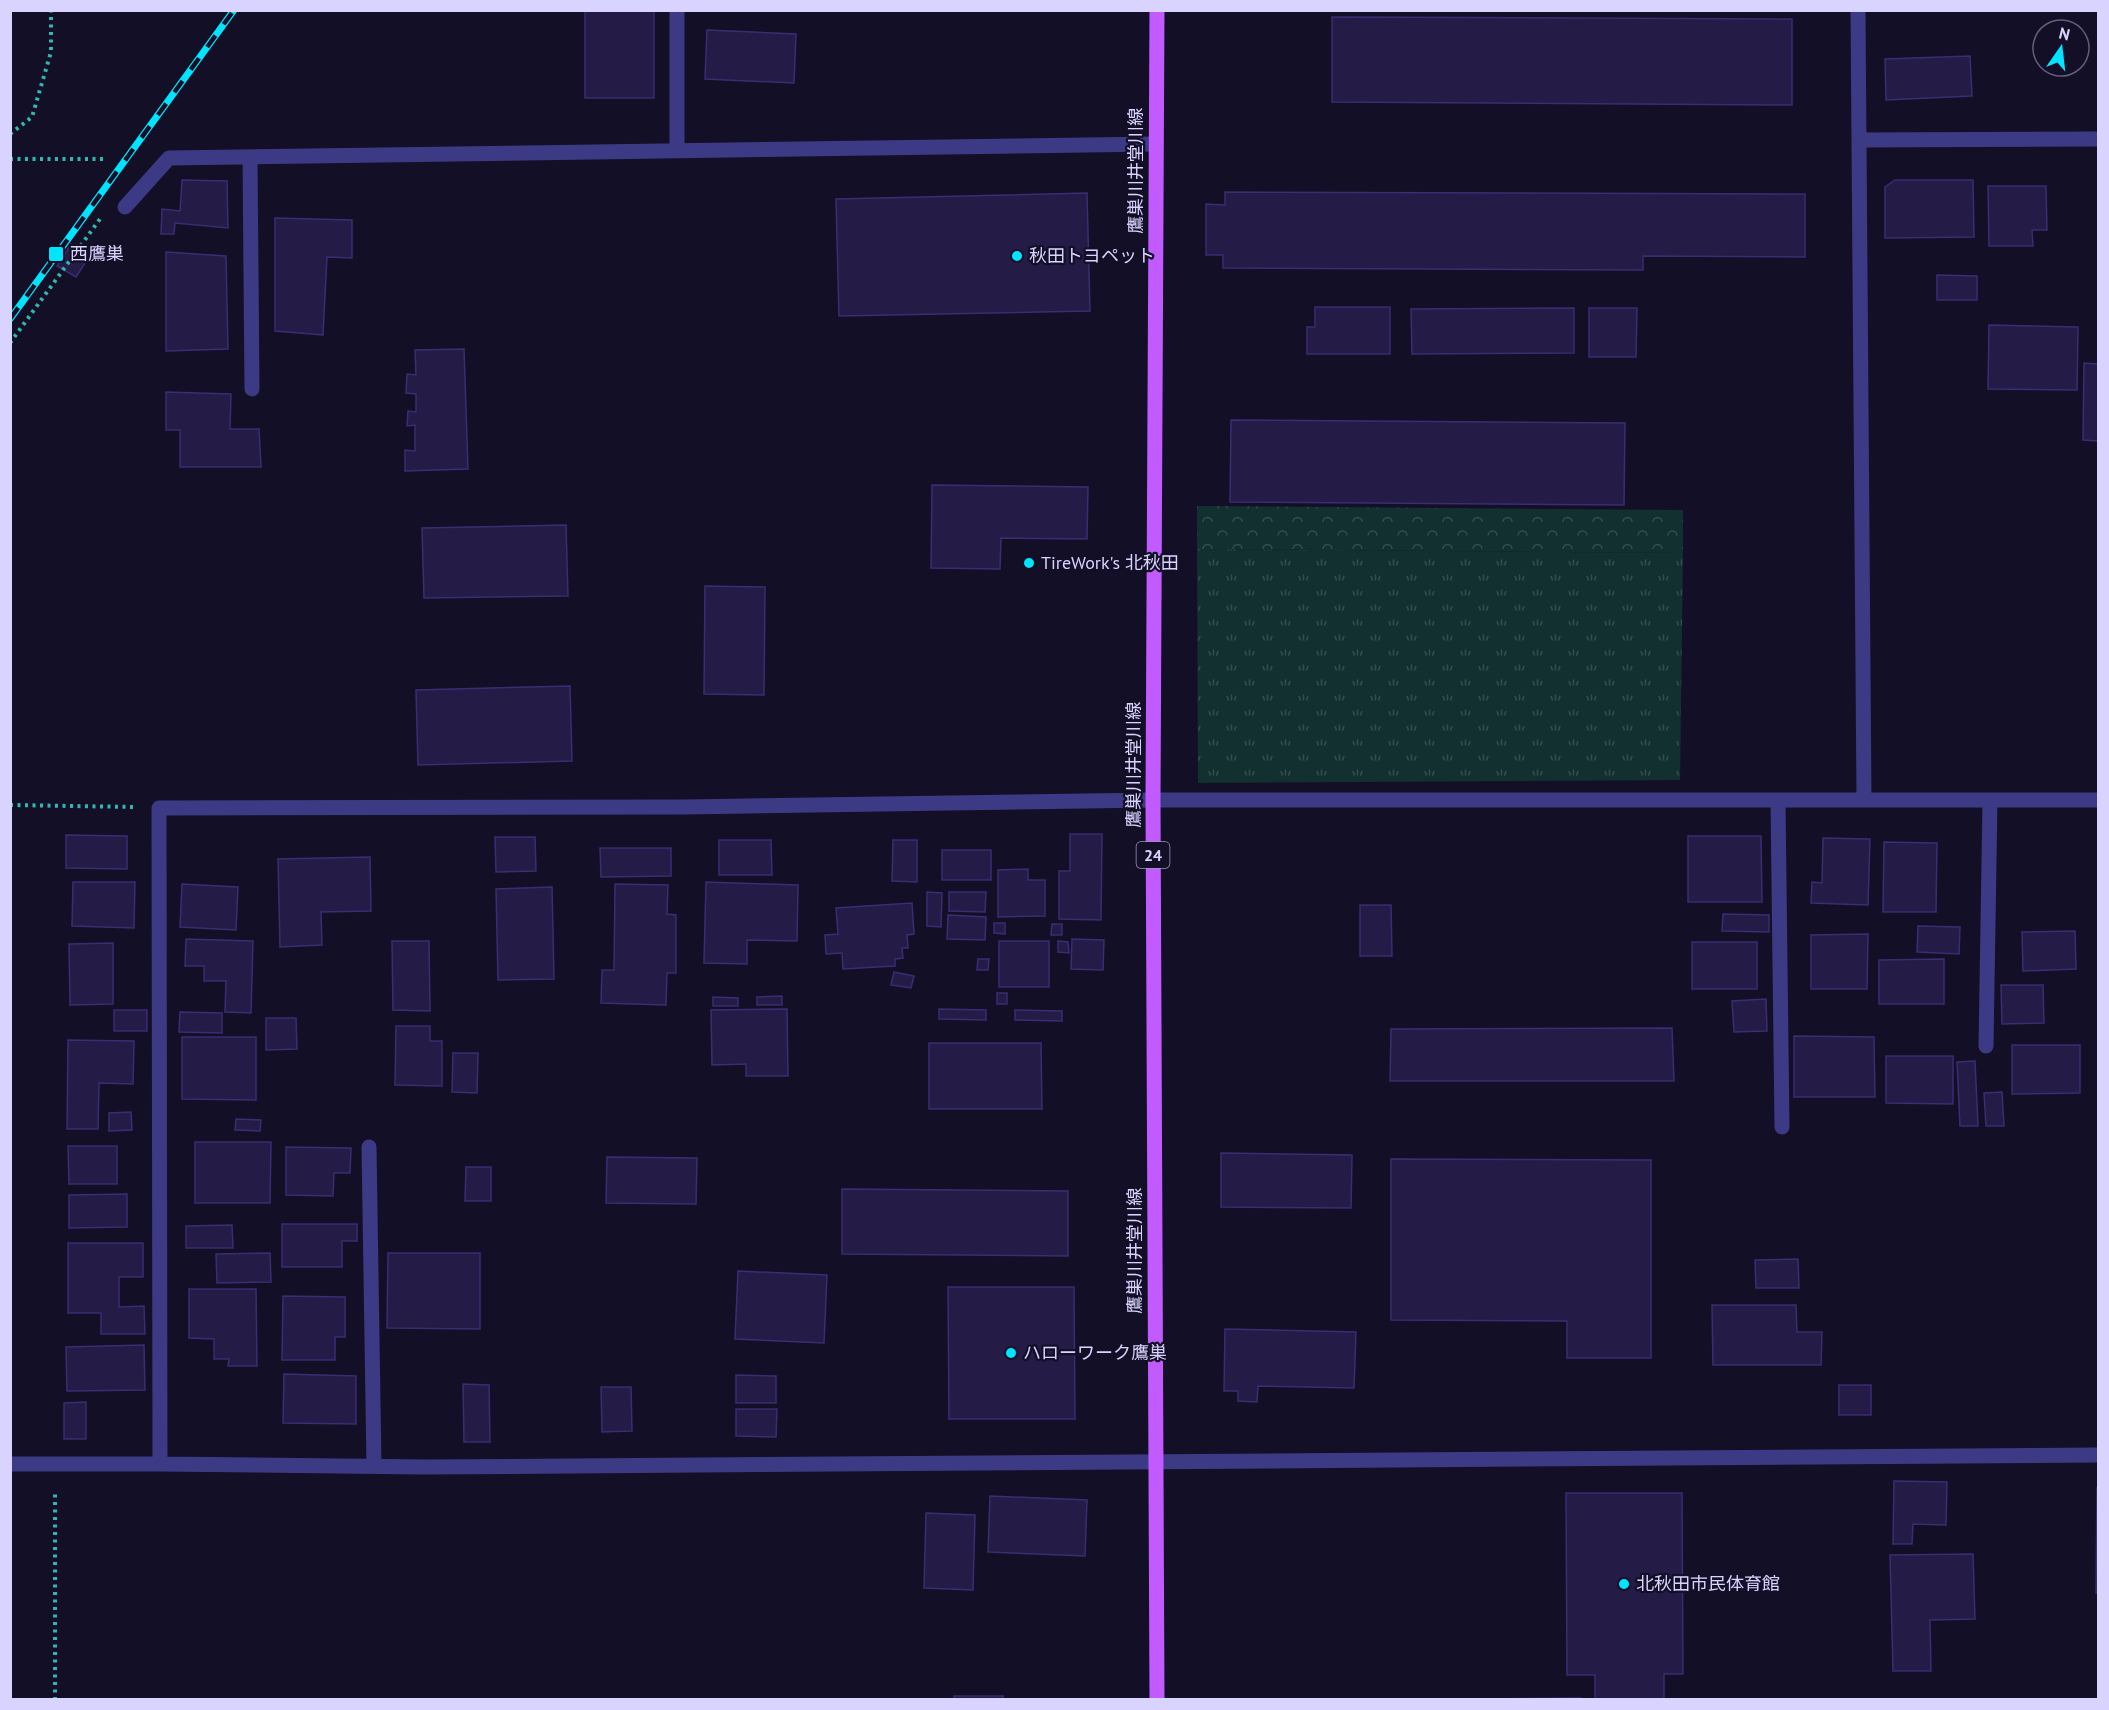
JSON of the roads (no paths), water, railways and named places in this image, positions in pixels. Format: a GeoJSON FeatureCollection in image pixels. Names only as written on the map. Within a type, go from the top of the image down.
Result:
{"type":"FeatureCollection","features":[{"type":"Feature","properties":{"kind":"main road","name":"鷹巣川井堂川線"},"geometry":{"type":"LineString","coordinates":[[1156,10],[1153,800],[1157,1700]]}},
{"type":"Feature","properties":{"kind":"street"},"geometry":{"type":"LineString","coordinates":[[676,151],[677,10]]}},
{"type":"Feature","properties":{"kind":"street"},"geometry":{"type":"LineString","coordinates":[[1858,10],[1864,800]]}},
{"type":"Feature","properties":{"kind":"street"},"geometry":{"type":"LineString","coordinates":[[1859,140],[2098,139]]}},
{"type":"Feature","properties":{"kind":"street"},"geometry":{"type":"LineString","coordinates":[[125,207],[169,158],[1156,144]]}},
{"type":"Feature","properties":{"kind":"street"},"geometry":{"type":"LineString","coordinates":[[250,157],[252,389]]}},
{"type":"Feature","properties":{"kind":"street"},"geometry":{"type":"LineString","coordinates":[[160,1464],[159,808],[706,807],[1153,800],[2098,800]]}},
{"type":"Feature","properties":{"kind":"street"},"geometry":{"type":"LineString","coordinates":[[1778,800],[1782,1127]]}},
{"type":"Feature","properties":{"kind":"street"},"geometry":{"type":"LineString","coordinates":[[1986,1046],[1990,800]]}},
{"type":"Feature","properties":{"kind":"street"},"geometry":{"type":"LineString","coordinates":[[369,1147],[374,1466]]}},
{"type":"Feature","properties":{"kind":"street"},"geometry":{"type":"LineString","coordinates":[[10,1464],[374,1466],[2098,1455]]}},
{"type":"Feature","properties":{"kind":"railway"},"geometry":{"type":"LineString","coordinates":[[10,319],[234,10]]}},
{"type":"Feature","properties":{"kind":"place","name":"西鷹巣"},"geometry":{"type":"Point","coordinates":[56,254]}},
{"type":"Feature","properties":{"kind":"place","name":"秋田トヨペット"},"geometry":{"type":"Point","coordinates":[1017,256]}},
{"type":"Feature","properties":{"kind":"place","name":"TireWork's 北秋田"},"geometry":{"type":"Point","coordinates":[1029,563]}},
{"type":"Feature","properties":{"kind":"place","name":"ハローワーク鷹巣"},"geometry":{"type":"Point","coordinates":[1011,1353]}},
{"type":"Feature","properties":{"kind":"place","name":"北秋田市民体育館"},"geometry":{"type":"Point","coordinates":[1624,1584]}}]}
